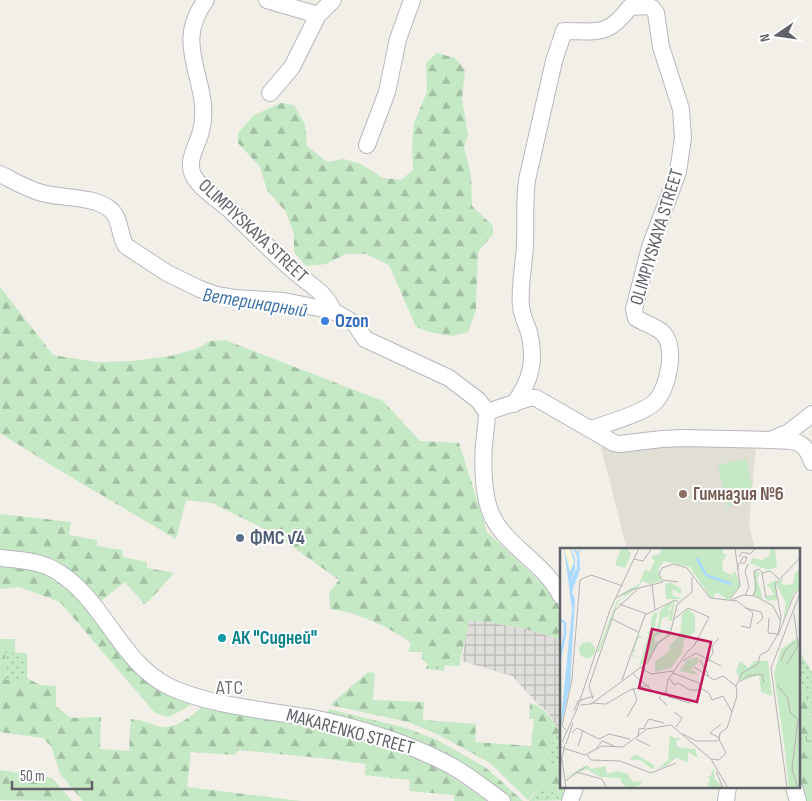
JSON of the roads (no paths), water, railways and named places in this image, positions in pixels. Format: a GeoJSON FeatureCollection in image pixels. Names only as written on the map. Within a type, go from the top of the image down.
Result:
{"type":"FeatureCollection","features":[{"type":"Feature","properties":{"kind":"street","name":"OLIMPIYSKAYA STREET"},"geometry":{"type":"LineString","coordinates":[[206,0],[192,25],[190,38],[204,111],[201,132],[191,161],[193,175],[204,189],[254,233],[294,272],[324,296],[333,311]]}},
{"type":"Feature","properties":{"kind":"street"},"geometry":{"type":"LineString","coordinates":[[267,0],[318,15]]}},
{"type":"Feature","properties":{"kind":"street"},"geometry":{"type":"LineString","coordinates":[[270,93],[292,67],[318,15],[333,0]]}},
{"type":"Feature","properties":{"kind":"street"},"geometry":{"type":"LineString","coordinates":[[367,145],[387,92],[398,39],[412,0]]}},
{"type":"Feature","properties":{"kind":"street","name":"OLIMPIYSKAYA STREET"},"geometry":{"type":"LineString","coordinates":[[514,404],[522,392],[531,369],[532,360],[529,335],[521,307],[525,246],[525,199],[531,161],[554,61],[564,30],[599,31],[613,27],[631,4],[647,6],[656,13],[662,47],[681,109],[683,138],[678,172],[650,247],[634,309],[636,318],[662,332],[668,340],[670,353],[668,374],[662,391],[655,402],[591,430]]}},
{"type":"Feature","properties":{"kind":"street","name":"OLIMPIYSKAYA STREET"},"geometry":{"type":"LineString","coordinates":[[0,174],[43,194],[80,198],[106,207],[115,214],[122,241],[126,246],[167,273],[200,289],[235,298],[284,301],[333,311],[355,324],[366,339],[449,378],[478,400],[487,412]]}},
{"type":"Feature","properties":{"kind":"street"},"geometry":{"type":"LineString","coordinates":[[560,595],[541,568],[505,534],[493,518],[488,504],[483,472],[487,412],[529,398],[536,398],[614,443],[683,438],[799,442],[804,444],[812,462]]}},
{"type":"Feature","properties":{"kind":"street"},"geometry":{"type":"LineString","coordinates":[[770,440],[789,432],[812,414]]}},
{"type":"Feature","properties":{"kind":"street","name":"MAKARENKO STREET"},"geometry":{"type":"LineString","coordinates":[[0,558],[30,561],[58,572],[84,592],[140,667],[154,679],[172,688],[204,699],[322,720],[423,752],[447,764],[502,801]]}},
{"type":"Feature","properties":{"kind":"street"},"geometry":{"type":"LineString","coordinates":[[570,801],[575,788]]}},
{"type":"Feature","properties":{"kind":"street"},"geometry":{"type":"LineString","coordinates":[[726,801],[728,788]]}},
{"type":"Feature","properties":{"kind":"street"},"geometry":{"type":"LineString","coordinates":[[794,788],[798,801]]}},
{"type":"Feature","properties":{"kind":"place","name":"Ozon"},"geometry":{"type":"Point","coordinates":[325,321]}},
{"type":"Feature","properties":{"kind":"place","name":"Гимназия №6"},"geometry":{"type":"Point","coordinates":[683,494]}},
{"type":"Feature","properties":{"kind":"place","name":"ФМС √4"},"geometry":{"type":"Point","coordinates":[240,538]}},
{"type":"Feature","properties":{"kind":"place","name":"АК \"Сидней\""},"geometry":{"type":"Point","coordinates":[222,638]}},
{"type":"Feature","properties":{"kind":"district","name":"АТС"},"geometry":{"type":"Point","coordinates":[230,688]}},
{"type":"Feature","properties":{"kind":"water label","name":"Ветеринарный"},"geometry":{"type":"Point","coordinates":[255,303]}}]}
